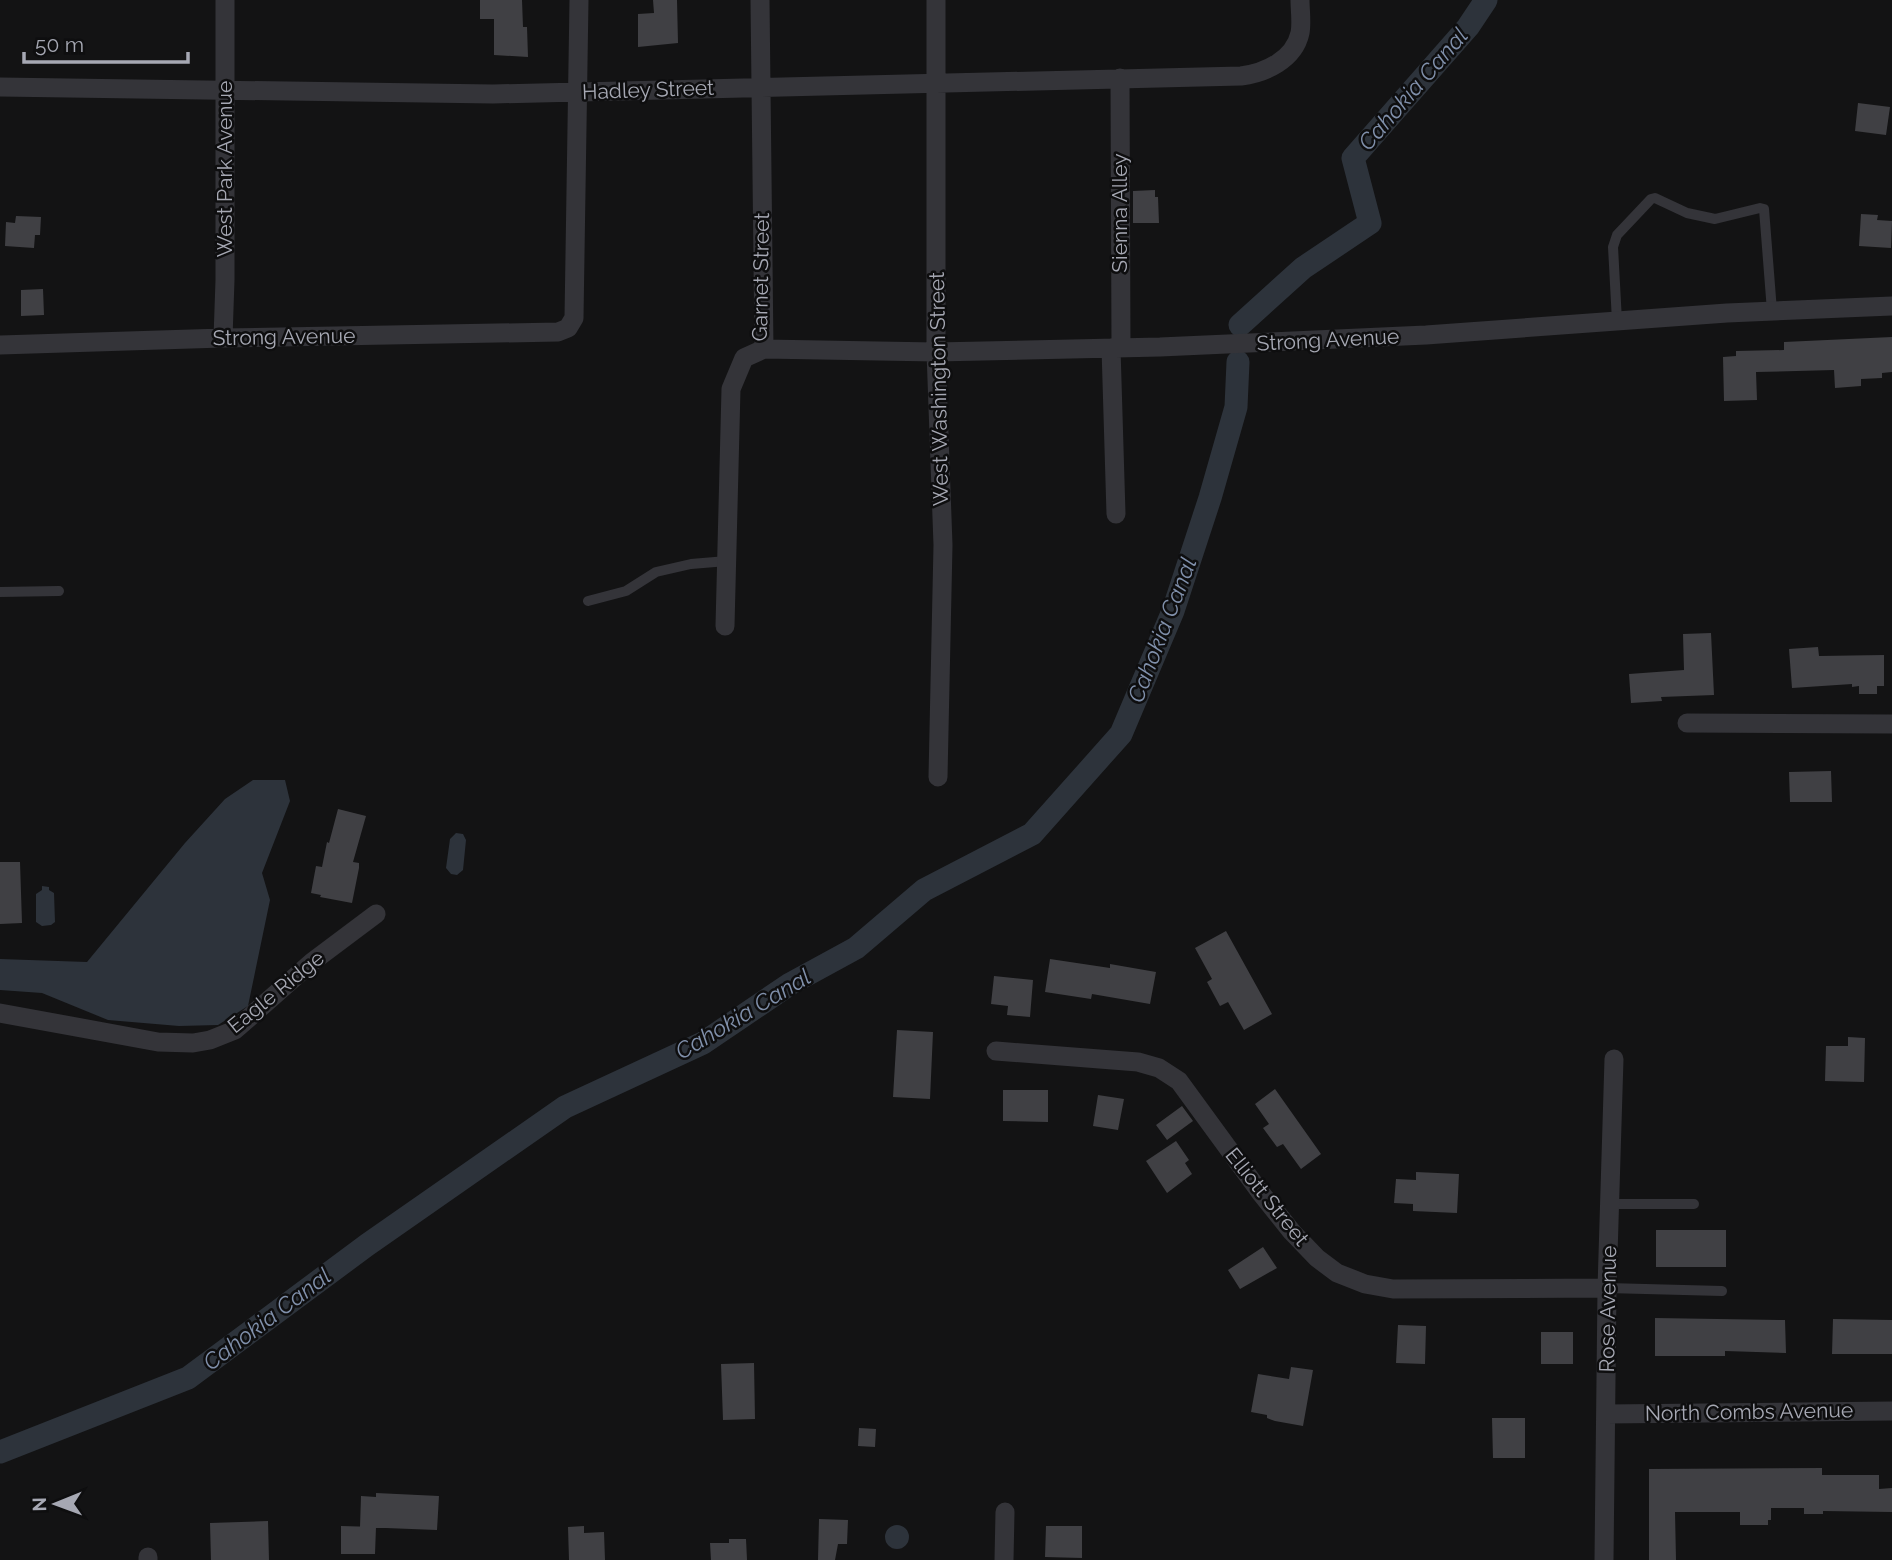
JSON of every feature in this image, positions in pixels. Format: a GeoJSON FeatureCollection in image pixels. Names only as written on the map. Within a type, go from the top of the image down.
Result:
{"type":"FeatureCollection","features":[{"type":"Feature","properties":{"kind":"street","name":"West Park Avenue"},"geometry":{"type":"LineString","coordinates":[[223,338],[225,0]]}},
{"type":"Feature","properties":{"kind":"street"},"geometry":{"type":"LineString","coordinates":[[578,92],[579,0]]}},
{"type":"Feature","properties":{"kind":"street","name":"Garnet Street"},"geometry":{"type":"LineString","coordinates":[[725,626],[731,389],[744,358],[764,348],[760,0]]}},
{"type":"Feature","properties":{"kind":"street","name":"West Washington Street"},"geometry":{"type":"LineString","coordinates":[[936,0],[936,352],[943,545],[938,777]]}},
{"type":"Feature","properties":{"kind":"street","name":"Hadley Street"},"geometry":{"type":"LineString","coordinates":[[0,87],[493,94],[1257,74],[1272,68],[1289,54],[1300,35],[1300,0]]}},
{"type":"Feature","properties":{"kind":"street","name":"Sienna Alley"},"geometry":{"type":"LineString","coordinates":[[1116,514],[1120,78]]}},
{"type":"Feature","properties":{"kind":"street","name":"Strong Avenue"},"geometry":{"type":"LineString","coordinates":[[0,345],[558,332],[568,328],[575,318],[578,92]]}},
{"type":"Feature","properties":{"kind":"street","name":"Strong Avenue"},"geometry":{"type":"LineString","coordinates":[[764,348],[936,352],[1116,348],[1426,335],[1772,311],[1892,306]]}},
{"type":"Feature","properties":{"kind":"street"},"geometry":{"type":"LineString","coordinates":[[1687,723],[1892,724]]}},
{"type":"Feature","properties":{"kind":"street","name":"Eagle Ridge"},"geometry":{"type":"LineString","coordinates":[[0,1013],[158,1042],[193,1043],[210,1040],[235,1030],[312,962],[376,914]]}},
{"type":"Feature","properties":{"kind":"street","name":"Elliott Street"},"geometry":{"type":"LineString","coordinates":[[996,1051],[1138,1062],[1159,1069],[1179,1081],[1259,1192],[1292,1232],[1317,1258],[1337,1273],[1353,1280],[1393,1289],[1607,1288]]}},
{"type":"Feature","properties":{"kind":"street","name":"Rose Avenue"},"geometry":{"type":"LineString","coordinates":[[1604,1560],[1607,1288],[1614,1059]]}},
{"type":"Feature","properties":{"kind":"street","name":"North Combs Avenue"},"geometry":{"type":"LineString","coordinates":[[1606,1414],[1892,1410]]}},
{"type":"Feature","properties":{"kind":"street"},"geometry":{"type":"LineString","coordinates":[[1004,1560],[1005,1512]]}},
{"type":"Feature","properties":{"kind":"lane"},"geometry":{"type":"LineString","coordinates":[[1617,321],[1613,247],[1618,235],[1655,198],[1687,212],[1715,219],[1764,209],[1772,311]]}},
{"type":"Feature","properties":{"kind":"lane"},"geometry":{"type":"LineString","coordinates":[[588,601],[626,591],[656,572],[691,564],[727,561]]}},
{"type":"Feature","properties":{"kind":"lane"},"geometry":{"type":"LineString","coordinates":[[0,592],[59,590]]}},
{"type":"Feature","properties":{"kind":"lane"},"geometry":{"type":"LineString","coordinates":[[1610,1203],[1694,1203]]}},
{"type":"Feature","properties":{"kind":"lane"},"geometry":{"type":"LineString","coordinates":[[1607,1288],[1722,1291]]}},
{"type":"Feature","properties":{"kind":"shaded area"},"geometry":{"type":"Polygon","coordinates":[[[253,780],[285,780],[290,801],[262,873],[270,900],[248,1006],[218,1025],[179,1026],[108,1020],[42,993],[0,990],[0,959],[87,962],[225,799],[253,780]]]}},
{"type":"Feature","properties":{"kind":"shaded area"},"geometry":{"type":"Polygon","coordinates":[[[456,833],[463,834],[466,840],[463,870],[457,875],[451,874],[446,868],[450,839],[456,833]]]}},
{"type":"Feature","properties":{"kind":"shaded area"},"geometry":{"type":"Polygon","coordinates":[[[42,886],[49,887],[54,893],[55,922],[51,925],[42,926],[36,922],[36,894],[42,890],[42,886]]]}},
{"type":"Feature","properties":{"kind":"shaded area"},"geometry":{"type":"Polygon","coordinates":[[[897,1525],[906,1528],[909,1537],[906,1546],[897,1549],[888,1546],[885,1537],[888,1528],[897,1525]]]}},
{"type":"Feature","properties":{"kind":"building"},"geometry":{"type":"Polygon","coordinates":[[[480,0],[522,0],[523,27],[527,27],[528,57],[494,55],[494,19],[480,19],[480,0]]]}},
{"type":"Feature","properties":{"kind":"building"},"geometry":{"type":"Polygon","coordinates":[[[653,0],[677,0],[678,43],[638,47],[638,14],[654,13],[653,0]]]}},
{"type":"Feature","properties":{"kind":"building"},"geometry":{"type":"Polygon","coordinates":[[[1858,103],[1890,107],[1886,135],[1855,131],[1858,103]]]}},
{"type":"Feature","properties":{"kind":"building"},"geometry":{"type":"Polygon","coordinates":[[[1155,190],[1155,197],[1158,197],[1159,223],[1133,223],[1133,191],[1155,190]]]}},
{"type":"Feature","properties":{"kind":"building"},"geometry":{"type":"Polygon","coordinates":[[[1861,214],[1878,215],[1877,220],[1892,221],[1891,248],[1859,246],[1861,214]]]}},
{"type":"Feature","properties":{"kind":"building"},"geometry":{"type":"Polygon","coordinates":[[[16,216],[41,217],[40,235],[35,235],[34,248],[5,246],[6,222],[15,223],[16,216]]]}},
{"type":"Feature","properties":{"kind":"building"},"geometry":{"type":"Polygon","coordinates":[[[43,289],[44,315],[21,316],[21,290],[43,289]]]}},
{"type":"Feature","properties":{"kind":"building"},"geometry":{"type":"Polygon","coordinates":[[[1892,337],[1892,372],[1882,373],[1882,378],[1861,379],[1861,386],[1835,388],[1834,370],[1756,372],[1757,400],[1724,401],[1723,357],[1736,356],[1736,351],[1784,350],[1784,342],[1892,337]]]}},
{"type":"Feature","properties":{"kind":"building"},"geometry":{"type":"Polygon","coordinates":[[[1711,633],[1714,695],[1661,697],[1662,701],[1631,703],[1629,674],[1684,670],[1683,634],[1711,633]]]}},
{"type":"Feature","properties":{"kind":"building"},"geometry":{"type":"Polygon","coordinates":[[[1818,647],[1819,656],[1884,655],[1884,686],[1877,686],[1877,694],[1859,694],[1859,686],[1852,687],[1852,684],[1792,688],[1789,649],[1818,647]]]}},
{"type":"Feature","properties":{"kind":"building"},"geometry":{"type":"Polygon","coordinates":[[[1831,771],[1832,802],[1790,802],[1789,772],[1831,771]]]}},
{"type":"Feature","properties":{"kind":"building"},"geometry":{"type":"Polygon","coordinates":[[[338,809],[366,816],[353,862],[359,863],[359,868],[352,903],[311,893],[316,866],[322,867],[338,809]]]}},
{"type":"Feature","properties":{"kind":"building"},"geometry":{"type":"Polygon","coordinates":[[[0,862],[20,862],[22,923],[0,924],[0,862]]]}},
{"type":"Feature","properties":{"kind":"building"},"geometry":{"type":"Polygon","coordinates":[[[1226,931],[1272,1014],[1244,1030],[1228,1002],[1220,1006],[1207,982],[1212,979],[1195,948],[1226,931]]]}},
{"type":"Feature","properties":{"kind":"building"},"geometry":{"type":"Polygon","coordinates":[[[1050,959],[1110,968],[1110,964],[1156,972],[1150,1004],[1092,994],[1091,999],[1045,992],[1050,959]]]}},
{"type":"Feature","properties":{"kind":"building"},"geometry":{"type":"Polygon","coordinates":[[[994,976],[1033,980],[1030,1017],[1007,1015],[1008,1006],[991,1004],[994,976]]]}},
{"type":"Feature","properties":{"kind":"building"},"geometry":{"type":"Polygon","coordinates":[[[897,1030],[933,1032],[930,1099],[893,1097],[897,1030]]]}},
{"type":"Feature","properties":{"kind":"building"},"geometry":{"type":"Polygon","coordinates":[[[1848,1037],[1865,1038],[1864,1082],[1825,1081],[1826,1046],[1848,1046],[1848,1037]]]}},
{"type":"Feature","properties":{"kind":"building"},"geometry":{"type":"Polygon","coordinates":[[[1275,1089],[1321,1154],[1301,1169],[1283,1144],[1277,1147],[1263,1128],[1269,1124],[1255,1104],[1275,1089]]]}},
{"type":"Feature","properties":{"kind":"building"},"geometry":{"type":"Polygon","coordinates":[[[1003,1090],[1048,1090],[1048,1122],[1003,1121],[1003,1090]]]}},
{"type":"Feature","properties":{"kind":"building"},"geometry":{"type":"Polygon","coordinates":[[[1098,1095],[1124,1099],[1118,1130],[1093,1126],[1098,1095]]]}},
{"type":"Feature","properties":{"kind":"building"},"geometry":{"type":"Polygon","coordinates":[[[1182,1106],[1193,1121],[1167,1140],[1156,1125],[1182,1106]]]}},
{"type":"Feature","properties":{"kind":"building"},"geometry":{"type":"Polygon","coordinates":[[[1176,1141],[1189,1160],[1185,1163],[1192,1174],[1167,1193],[1146,1161],[1176,1141]]]}},
{"type":"Feature","properties":{"kind":"building"},"geometry":{"type":"Polygon","coordinates":[[[1416,1172],[1459,1174],[1457,1213],[1413,1211],[1413,1204],[1394,1203],[1396,1179],[1416,1180],[1416,1172]]]}},
{"type":"Feature","properties":{"kind":"building"},"geometry":{"type":"Polygon","coordinates":[[[1656,1230],[1726,1230],[1726,1267],[1656,1267],[1656,1230]]]}},
{"type":"Feature","properties":{"kind":"building"},"geometry":{"type":"Polygon","coordinates":[[[1263,1247],[1277,1268],[1240,1289],[1228,1270],[1263,1247]]]}},
{"type":"Feature","properties":{"kind":"building"},"geometry":{"type":"Polygon","coordinates":[[[1655,1318],[1785,1320],[1786,1353],[1725,1351],[1725,1356],[1655,1356],[1655,1318]]]}},
{"type":"Feature","properties":{"kind":"building"},"geometry":{"type":"Polygon","coordinates":[[[1833,1319],[1892,1320],[1892,1354],[1832,1354],[1833,1319]]]}},
{"type":"Feature","properties":{"kind":"building"},"geometry":{"type":"Polygon","coordinates":[[[1398,1325],[1426,1326],[1425,1364],[1396,1363],[1398,1325]]]}},
{"type":"Feature","properties":{"kind":"building"},"geometry":{"type":"Polygon","coordinates":[[[1541,1332],[1573,1332],[1573,1364],[1541,1364],[1541,1332]]]}},
{"type":"Feature","properties":{"kind":"building"},"geometry":{"type":"Polygon","coordinates":[[[754,1363],[755,1419],[723,1420],[721,1364],[754,1363]]]}},
{"type":"Feature","properties":{"kind":"building"},"geometry":{"type":"Polygon","coordinates":[[[1291,1367],[1313,1370],[1303,1426],[1275,1421],[1267,1418],[1267,1415],[1251,1412],[1258,1374],[1289,1379],[1291,1367]]]}},
{"type":"Feature","properties":{"kind":"building"},"geometry":{"type":"Polygon","coordinates":[[[1492,1418],[1525,1418],[1525,1458],[1493,1458],[1492,1418]]]}},
{"type":"Feature","properties":{"kind":"building"},"geometry":{"type":"Polygon","coordinates":[[[859,1428],[876,1429],[875,1447],[858,1446],[859,1428]]]}},
{"type":"Feature","properties":{"kind":"building"},"geometry":{"type":"Polygon","coordinates":[[[1822,1468],[1822,1475],[1879,1475],[1879,1489],[1892,1488],[1892,1512],[1823,1511],[1823,1514],[1804,1514],[1804,1508],[1771,1508],[1768,1525],[1740,1525],[1740,1512],[1675,1512],[1676,1560],[1649,1560],[1649,1469],[1822,1468]]]}},
{"type":"Feature","properties":{"kind":"building"},"geometry":{"type":"Polygon","coordinates":[[[376,1493],[439,1496],[437,1530],[360,1527],[361,1496],[376,1497],[376,1493]]]}},
{"type":"Feature","properties":{"kind":"building"},"geometry":{"type":"Polygon","coordinates":[[[819,1519],[848,1520],[847,1544],[838,1544],[835,1560],[818,1560],[819,1519]]]}},
{"type":"Feature","properties":{"kind":"building"},"geometry":{"type":"Polygon","coordinates":[[[268,1521],[269,1560],[211,1560],[210,1523],[268,1521]]]}},
{"type":"Feature","properties":{"kind":"building"},"geometry":{"type":"Polygon","coordinates":[[[341,1526],[376,1527],[375,1554],[341,1554],[341,1526]]]}},
{"type":"Feature","properties":{"kind":"building"},"geometry":{"type":"Polygon","coordinates":[[[584,1526],[584,1533],[604,1532],[605,1560],[569,1560],[568,1527],[584,1526]]]}},
{"type":"Feature","properties":{"kind":"building"},"geometry":{"type":"Polygon","coordinates":[[[1046,1526],[1082,1526],[1082,1558],[1045,1557],[1046,1526]]]}},
{"type":"Feature","properties":{"kind":"building"},"geometry":{"type":"Polygon","coordinates":[[[729,1539],[746,1539],[747,1560],[711,1560],[710,1543],[729,1543],[729,1539]]]}},
{"type":"Feature","properties":{"kind":"waterway","name":"Cahokia Canal"},"geometry":{"type":"LineString","coordinates":[[1240,325],[1303,268],[1370,223],[1353,158],[1468,27],[1486,0]]}},
{"type":"Feature","properties":{"kind":"waterway","name":"Cahokia Canal"},"geometry":{"type":"LineString","coordinates":[[0,1452],[188,1378],[367,1245],[565,1107],[703,1043],[790,984],[856,948],[924,890],[1032,834],[1121,734],[1173,611],[1210,498],[1236,407],[1238,362]]}}]}
